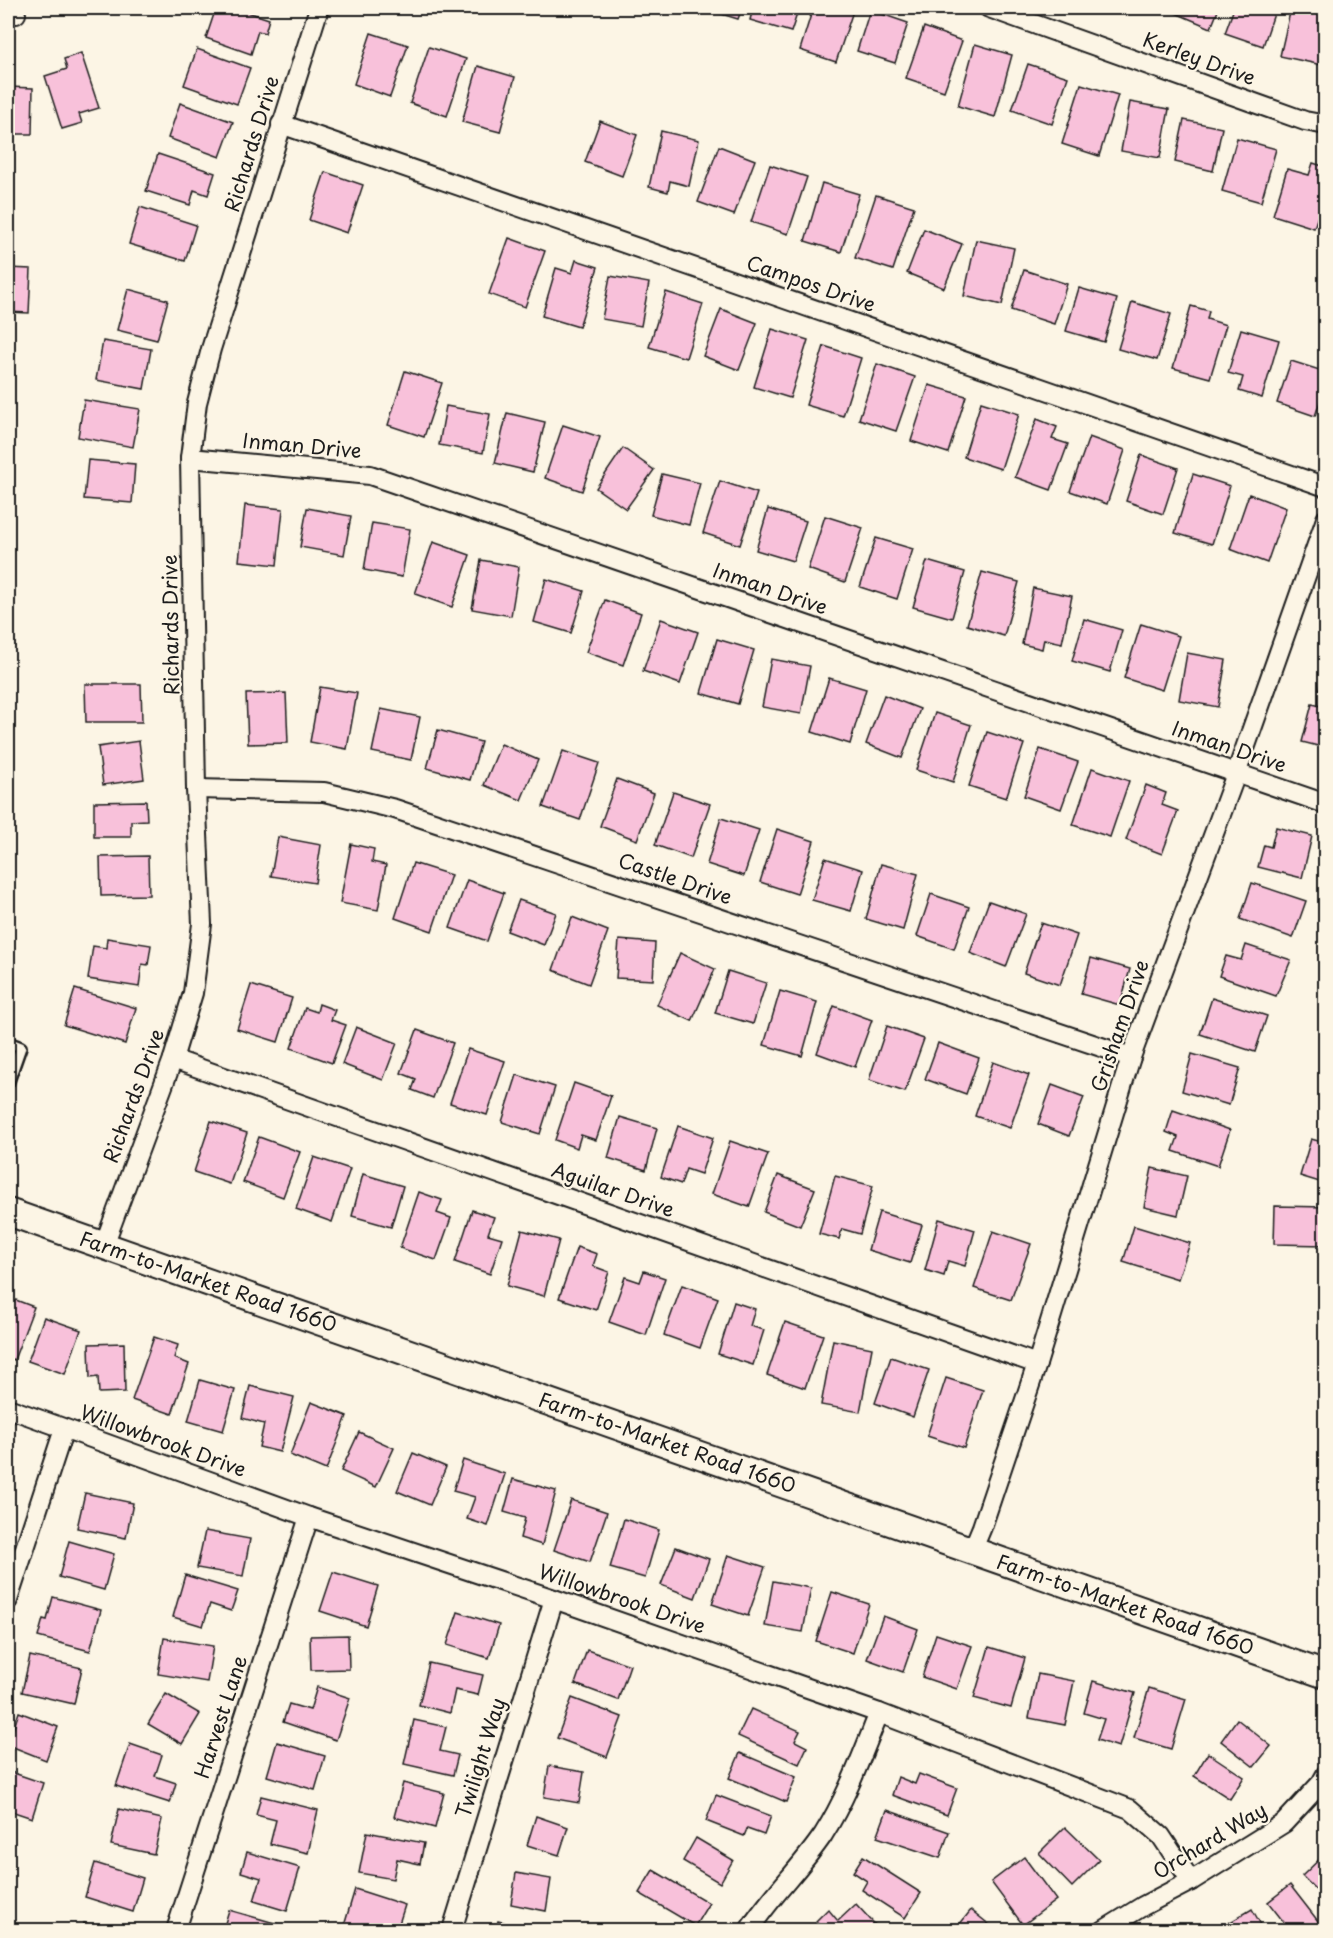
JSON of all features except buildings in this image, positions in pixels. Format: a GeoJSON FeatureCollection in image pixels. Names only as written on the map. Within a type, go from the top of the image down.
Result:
{"type":"FeatureCollection","features":[{"type":"Feature","properties":{"kind":"main road","name":"Farm-to-Market Road 1660"},"geometry":{"type":"LineString","coordinates":[[8,1212],[1326,1676]]}},
{"type":"Feature","properties":{"kind":"street","name":"Richards Drive"},"geometry":{"type":"LineString","coordinates":[[104,1245],[173,1059],[193,993],[202,924],[196,789],[190,458],[197,403],[211,349],[319,8]]}},
{"type":"Feature","properties":{"kind":"street","name":"Kerley Drive"},"geometry":{"type":"LineString","coordinates":[[990,8],[1305,121],[1326,125]]}},
{"type":"Feature","properties":{"kind":"street","name":"Campos Drive"},"geometry":{"type":"LineString","coordinates":[[281,124],[1326,487]]}},
{"type":"Feature","properties":{"kind":"street","name":"Inman Drive"},"geometry":{"type":"LineString","coordinates":[[190,458],[370,475],[1326,804]]}},
{"type":"Feature","properties":{"kind":"street","name":"Grisham Drive"},"geometry":{"type":"LineString","coordinates":[[972,1551],[1037,1364],[1131,1057],[1236,774],[1326,519]]}},
{"type":"Feature","properties":{"kind":"street","name":"Castle Drive"},"geometry":{"type":"LineString","coordinates":[[196,789],[324,792],[395,809],[1131,1057]]}},
{"type":"Feature","properties":{"kind":"street","name":"Aguilar Drive"},"geometry":{"type":"LineString","coordinates":[[173,1059],[1037,1364]]}},
{"type":"Feature","properties":{"kind":"street","name":"Willowbrook Drive"},"geometry":{"type":"LineString","coordinates":[[8,1408],[309,1517],[554,1599],[879,1713],[1130,1809],[1161,1836],[1191,1881]]}},
{"type":"Feature","properties":{"kind":"street"},"geometry":{"type":"LineString","coordinates":[[8,1600],[64,1429]]}},
{"type":"Feature","properties":{"kind":"street","name":"Harvest Lane"},"geometry":{"type":"LineString","coordinates":[[176,1930],[309,1517]]}},
{"type":"Feature","properties":{"kind":"street","name":"Twilight Way"},"geometry":{"type":"LineString","coordinates":[[452,1930],[554,1599]]}},
{"type":"Feature","properties":{"kind":"street"},"geometry":{"type":"LineString","coordinates":[[749,1930],[762,1910],[798,1870],[842,1802],[879,1713]]}},
{"type":"Feature","properties":{"kind":"street","name":"Orchard Way"},"geometry":{"type":"LineString","coordinates":[[1104,1930],[1191,1881],[1284,1823],[1321,1783],[1326,1774]]}},
{"type":"Feature","properties":{"kind":"lane"},"geometry":{"type":"LineString","coordinates":[[8,1042],[21,1047],[8,1084]]}}]}
